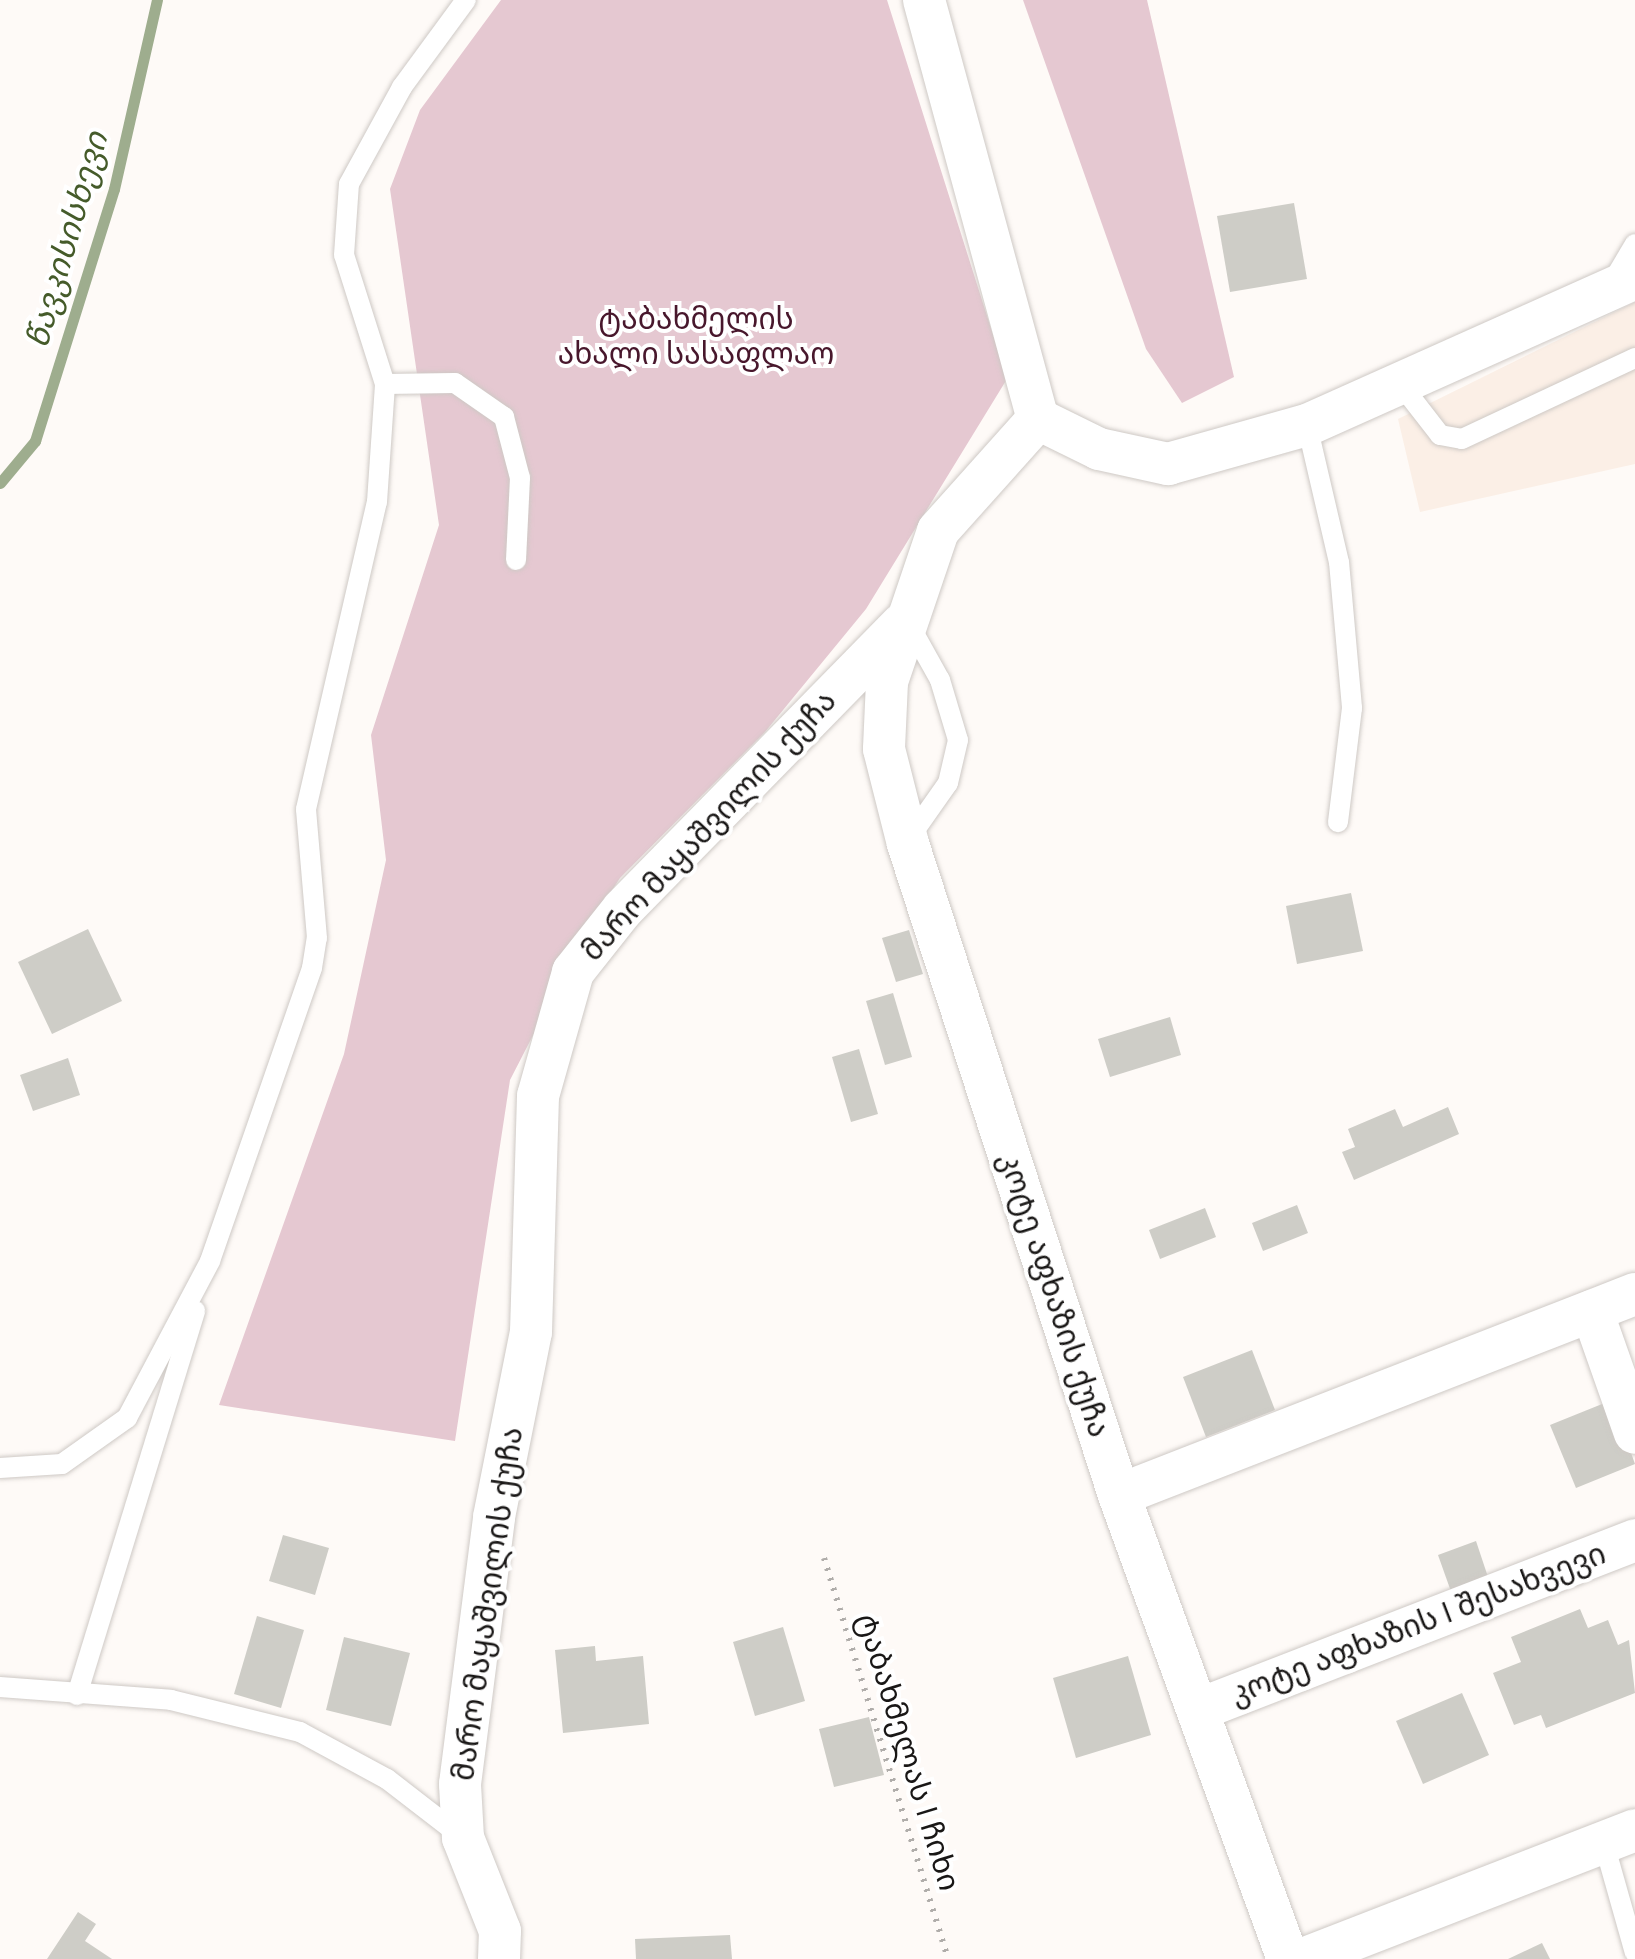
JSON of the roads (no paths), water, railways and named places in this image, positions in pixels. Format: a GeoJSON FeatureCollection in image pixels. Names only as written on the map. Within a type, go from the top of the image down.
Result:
{"type":"FeatureCollection","features":[{"type":"Feature","properties":{"kind":"street"},"geometry":{"type":"LineString","coordinates":[[924,0],[1038,419],[1099,448],[1168,464],[1307,425],[1402,386],[1621,285]]}},
{"type":"Feature","properties":{"kind":"street","name":"მარო მაყაშვილის ქუჩა"},"geometry":{"type":"LineString","coordinates":[[499,1959],[500,1931],[463,1838],[464,1744],[494,1517],[531,1332],[538,1096],[573,972],[622,909],[906,619],[938,531],[1038,419]]}},
{"type":"Feature","properties":{"kind":"street","name":"კოტე აფხაზის ქუჩა"},"geometry":{"type":"LineString","coordinates":[[906,619],[887,682],[884,750],[908,844],[1119,1495],[1288,1959]]}},
{"type":"Feature","properties":{"kind":"street"},"geometry":{"type":"LineString","coordinates":[[1119,1495],[1635,1294]]}},
{"type":"Feature","properties":{"kind":"street"},"geometry":{"type":"LineString","coordinates":[[1592,1311],[1635,1433]]}},
{"type":"Feature","properties":{"kind":"street","name":"კოტე აფხაზის I შესახვევი"},"geometry":{"type":"LineString","coordinates":[[1200,1709],[1635,1540]]}},
{"type":"Feature","properties":{"kind":"street"},"geometry":{"type":"LineString","coordinates":[[1303,1959],[1619,1835]]}},
{"type":"Feature","properties":{"kind":"lane"},"geometry":{"type":"LineString","coordinates":[[76,1695],[210,1261],[312,968],[317,938],[306,809],[377,502],[385,384],[344,256],[349,184],[402,87],[466,0]]}},
{"type":"Feature","properties":{"kind":"lane"},"geometry":{"type":"LineString","coordinates":[[1621,285],[1635,244]]}},
{"type":"Feature","properties":{"kind":"lane"},"geometry":{"type":"LineString","coordinates":[[1402,386],[1440,435],[1462,439],[1635,358]]}},
{"type":"Feature","properties":{"kind":"lane"},"geometry":{"type":"LineString","coordinates":[[385,384],[456,383],[504,416],[520,478],[516,560]]}},
{"type":"Feature","properties":{"kind":"lane"},"geometry":{"type":"LineString","coordinates":[[1307,425],[1339,562],[1352,708],[1338,822]]}},
{"type":"Feature","properties":{"kind":"lane"},"geometry":{"type":"LineString","coordinates":[[906,619],[940,680],[958,740],[948,783],[908,844]]}},
{"type":"Feature","properties":{"kind":"lane"},"geometry":{"type":"LineString","coordinates":[[0,1468],[62,1464],[127,1418],[210,1261]]}},
{"type":"Feature","properties":{"kind":"lane"},"geometry":{"type":"LineString","coordinates":[[0,1687],[171,1700],[300,1732],[388,1779],[463,1838]]}},
{"type":"Feature","properties":{"kind":"lane"},"geometry":{"type":"LineString","coordinates":[[1619,1835],[1635,1953]]}},
{"type":"Feature","properties":{"kind":"waterway","name":"წავკისისხევი"},"geometry":{"type":"LineString","coordinates":[[0,483],[35,441],[114,189],[157,0]]}},
{"type":"Feature","properties":{"kind":"park label","name":"ტაბახმელის ახალი სასაფლაო"},"geometry":{"type":"Point","coordinates":[696,336]}}]}
